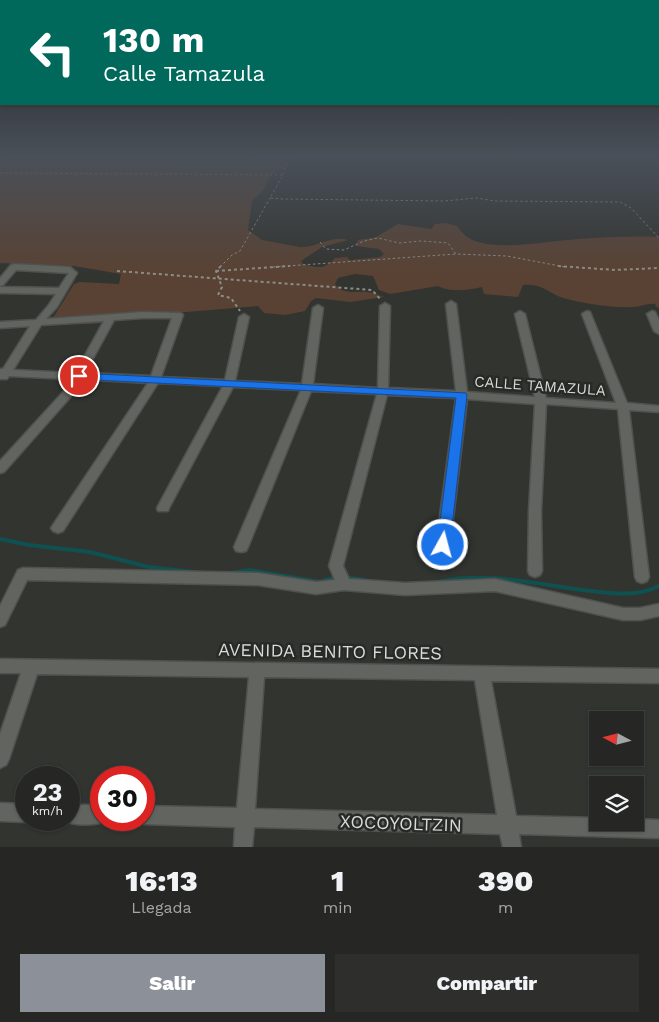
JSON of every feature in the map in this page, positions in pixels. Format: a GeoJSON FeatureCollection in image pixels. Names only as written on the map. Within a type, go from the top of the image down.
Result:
{"type":"FeatureCollection","features":[{"type":"Feature","properties":{"kind":"street"},"geometry":{"type":"LineString","coordinates":[[0,282],[14,267],[70,270],[73,273],[50,310],[37,324],[2,375]]}},
{"type":"Feature","properties":{"kind":"street"},"geometry":{"type":"LineString","coordinates":[[0,290],[62,291]]}},
{"type":"Feature","properties":{"kind":"street"},"geometry":{"type":"LineString","coordinates":[[443,545],[462,395],[451,304]]}},
{"type":"Feature","properties":{"kind":"street"},"geometry":{"type":"LineString","coordinates":[[344,584],[336,566],[383,391],[385,306]]}},
{"type":"Feature","properties":{"kind":"street"},"geometry":{"type":"LineString","coordinates":[[241,547],[306,388],[318,308]]}},
{"type":"Feature","properties":{"kind":"street"},"geometry":{"type":"LineString","coordinates":[[520,314],[541,400],[535,511],[535,571]]}},
{"type":"Feature","properties":{"kind":"street"},"geometry":{"type":"LineString","coordinates":[[587,314],[623,407],[642,577]]}},
{"type":"Feature","properties":{"kind":"street"},"geometry":{"type":"LineString","coordinates":[[652,314],[659,332]]}},
{"type":"Feature","properties":{"kind":"street"},"geometry":{"type":"LineString","coordinates":[[0,325],[37,324],[111,317],[178,315],[155,380],[58,528]]}},
{"type":"Feature","properties":{"kind":"street"},"geometry":{"type":"LineString","coordinates":[[0,469],[69,392],[111,317]]}},
{"type":"Feature","properties":{"kind":"street"},"geometry":{"type":"LineString","coordinates":[[163,508],[229,384],[244,317]]}},
{"type":"Feature","properties":{"kind":"street","name":"CALLE TAMAZULA"},"geometry":{"type":"LineString","coordinates":[[2,375],[79,376],[462,395],[659,409]]}},
{"type":"Feature","properties":{"kind":"street"},"geometry":{"type":"LineString","coordinates":[[0,621],[23,574],[258,579],[316,588],[344,584],[405,588],[495,584],[623,614],[640,614],[659,610]]}},
{"type":"Feature","properties":{"kind":"street","name":"AVENIDA BENITO FLORES"},"geometry":{"type":"LineString","coordinates":[[0,666],[659,676]]}},
{"type":"Feature","properties":{"kind":"street"},"geometry":{"type":"LineString","coordinates":[[0,759],[31,667]]}},
{"type":"Feature","properties":{"kind":"street"},"geometry":{"type":"LineString","coordinates":[[243,847],[257,670]]}},
{"type":"Feature","properties":{"kind":"street"},"geometry":{"type":"LineString","coordinates":[[482,672],[512,847]]}},
{"type":"Feature","properties":{"kind":"street"},"geometry":{"type":"LineString","coordinates":[[0,812],[15,813]]}},
{"type":"Feature","properties":{"kind":"street","name":"XOCOYOLTZIN"},"geometry":{"type":"LineString","coordinates":[[155,815],[659,829]]}},
{"type":"Feature","properties":{"kind":"path"},"geometry":{"type":"LineString","coordinates":[[216,271],[232,255],[240,251],[270,198],[444,201],[478,198],[510,201],[620,202],[631,208],[659,238]]}},
{"type":"Feature","properties":{"kind":"path"},"geometry":{"type":"LineString","coordinates":[[320,242],[326,248],[344,250],[364,241],[378,238],[399,243],[421,241],[448,243],[456,254]]}},
{"type":"Feature","properties":{"kind":"path"},"geometry":{"type":"LineString","coordinates":[[216,271],[456,254],[489,257],[507,256],[570,268],[615,270],[659,268]]}},
{"type":"Feature","properties":{"kind":"path"},"geometry":{"type":"LineString","coordinates":[[117,271],[372,290],[385,306]]}},
{"type":"Feature","properties":{"kind":"path"},"geometry":{"type":"LineString","coordinates":[[216,271],[222,286],[218,295],[231,298],[244,317]]}},
{"type":"Feature","properties":{"kind":"shaded area"},"geometry":{"type":"Polygon","coordinates":[[[0,196],[257,196],[252,201],[248,230],[262,240],[306,247],[336,239],[348,240],[322,247],[301,261],[303,264],[317,267],[327,265],[335,258],[347,257],[350,260],[380,257],[384,254],[379,249],[356,246],[358,240],[376,237],[398,224],[431,229],[435,224],[446,223],[457,226],[463,234],[475,241],[501,245],[598,238],[659,237],[659,308],[655,306],[656,304],[625,307],[591,304],[561,297],[541,287],[530,285],[523,285],[518,297],[484,294],[482,287],[466,290],[448,290],[438,286],[390,294],[379,290],[373,276],[355,274],[338,278],[335,284],[341,290],[369,292],[384,297],[350,302],[316,298],[311,301],[305,311],[285,315],[264,313],[258,306],[125,317],[100,323],[58,325],[53,318],[74,284],[80,282],[119,284],[121,274],[74,266],[0,263],[0,196]]]}},
{"type":"Feature","properties":{"kind":"waterway"},"geometry":{"type":"LineString","coordinates":[[0,539],[29,545],[90,552],[149,567],[193,572]]}},
{"type":"Feature","properties":{"kind":"waterway"},"geometry":{"type":"LineString","coordinates":[[232,573],[249,570],[320,582],[336,577]]}},
{"type":"Feature","properties":{"kind":"waterway"},"geometry":{"type":"LineString","coordinates":[[344,577],[365,580]]}},
{"type":"Feature","properties":{"kind":"waterway"},"geometry":{"type":"LineString","coordinates":[[438,582],[456,579],[492,578],[622,594],[641,592],[659,586]]}},
{"type":"Feature","properties":{"kind":"route"},"geometry":{"type":"LineString","coordinates":[[79,376],[462,395],[443,545]]}}]}
